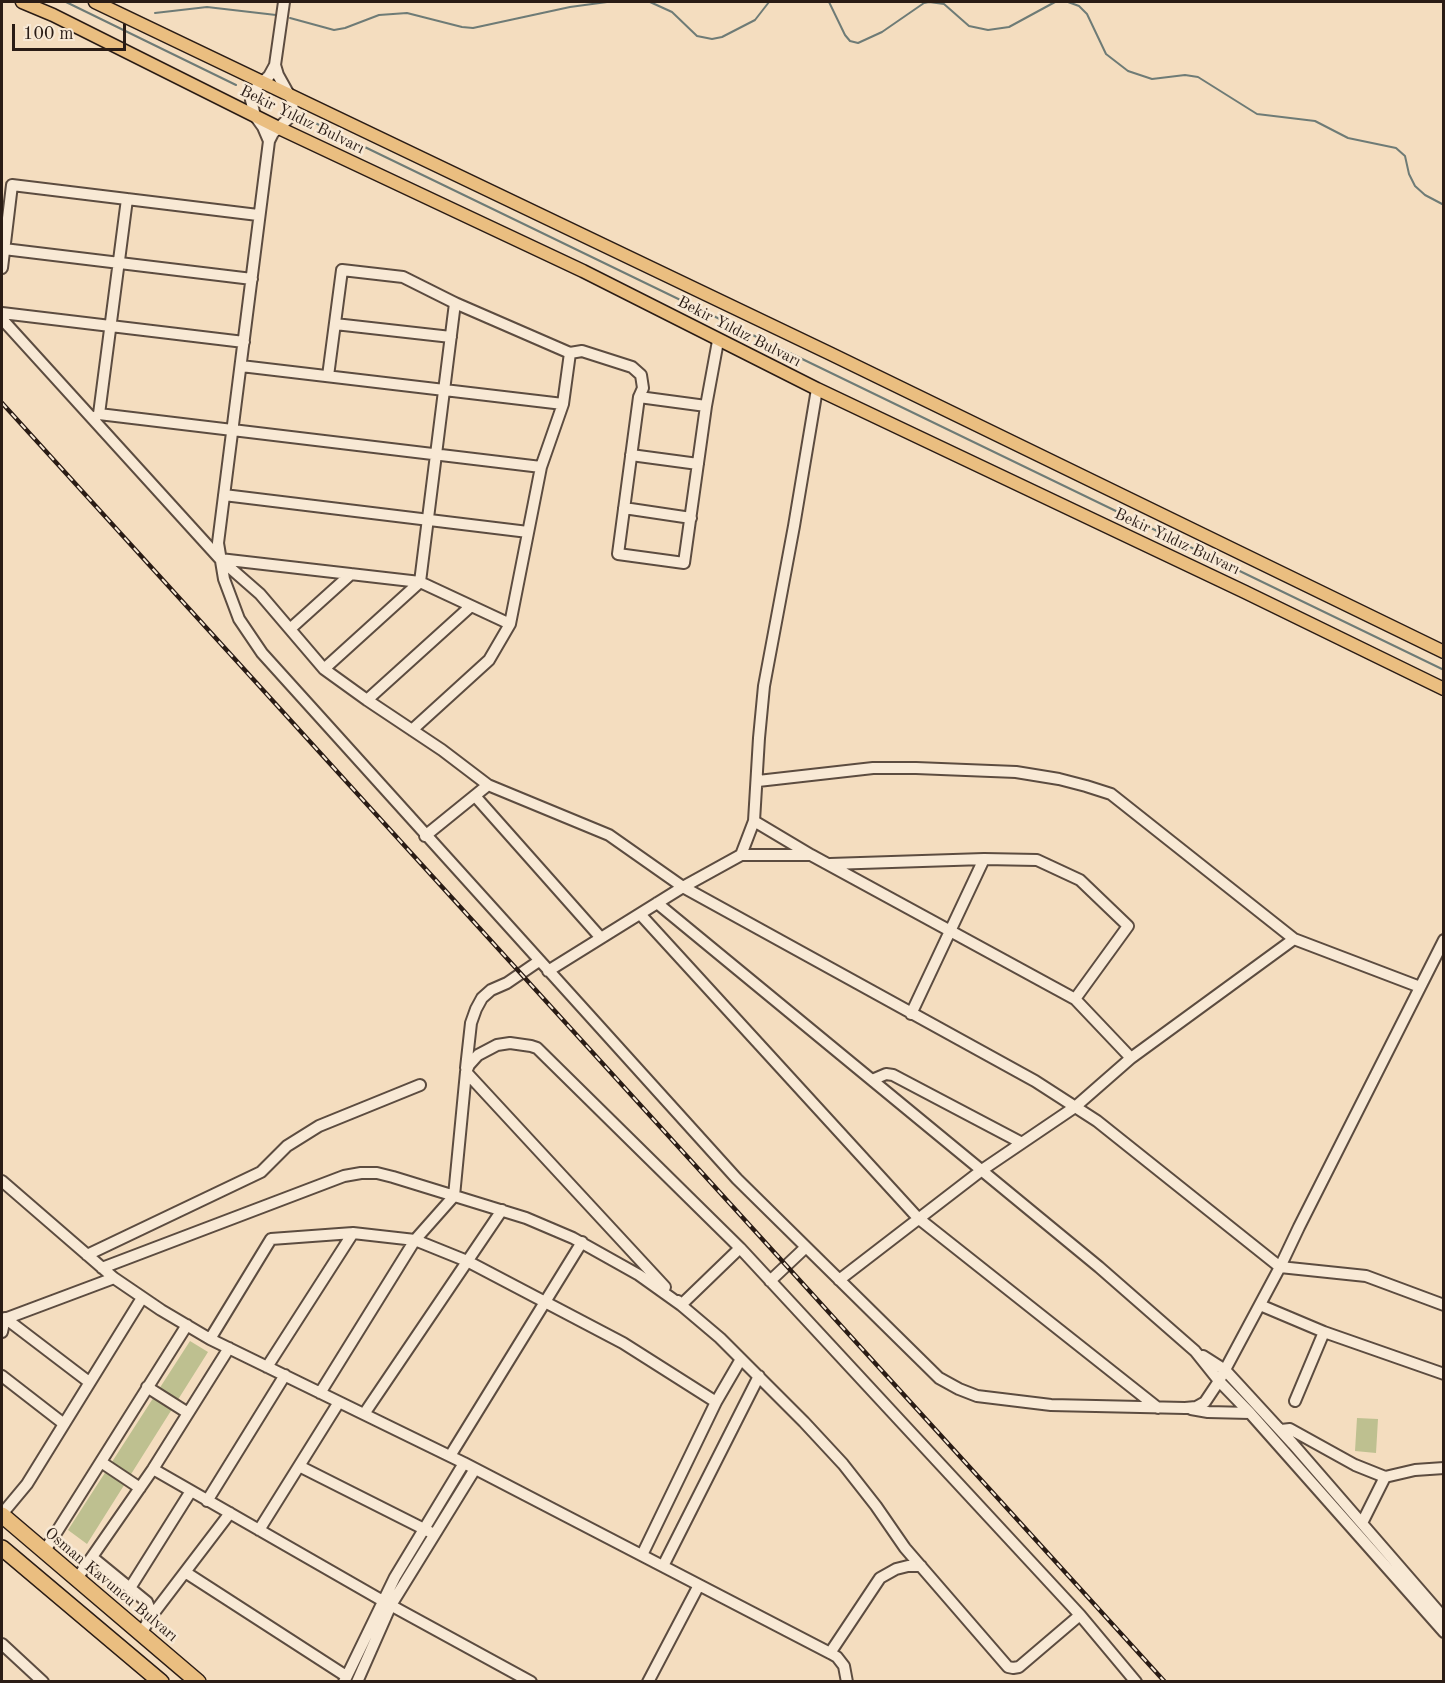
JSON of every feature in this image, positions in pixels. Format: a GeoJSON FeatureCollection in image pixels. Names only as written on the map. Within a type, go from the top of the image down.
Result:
{"type":"FeatureCollection","features":[{"type":"Feature","properties":{"kind":"highway","name":"Osman Kavuncu Bulvarı"},"geometry":{"type":"LineString","coordinates":[[2,1514],[76,1580],[198,1682]]}},
{"type":"Feature","properties":{"kind":"highway"},"geometry":{"type":"LineString","coordinates":[[2,1548],[161,1682]]}},
{"type":"Feature","properties":{"kind":"main road","name":"Bekir Yıldız Bulvarı"},"geometry":{"type":"LineString","coordinates":[[22,2],[53,15],[279,128],[583,271],[817,389],[1234,586],[1443,689]]}},
{"type":"Feature","properties":{"kind":"main road","name":"Bekir Yıldız Bulvarı"},"geometry":{"type":"LineString","coordinates":[[95,2],[842,359],[1443,652]]}},
{"type":"Feature","properties":{"kind":"street"},"geometry":{"type":"LineString","coordinates":[[284,2],[275,65],[251,100],[255,116],[263,127],[268,141],[218,543],[224,579],[233,606],[253,642],[425,836],[737,1179],[930,1371],[958,1389],[987,1398],[1051,1405],[1158,1408],[1196,1407],[1205,1402],[1219,1381],[1280,1267],[1443,940]]}},
{"type":"Feature","properties":{"kind":"street"},"geometry":{"type":"LineString","coordinates":[[268,141],[289,118],[292,110],[292,102],[275,65]]}},
{"type":"Feature","properties":{"kind":"street"},"geometry":{"type":"LineString","coordinates":[[2,268],[12,185],[258,215]]}},
{"type":"Feature","properties":{"kind":"street"},"geometry":{"type":"LineString","coordinates":[[96,417],[111,326],[127,199]]}},
{"type":"Feature","properties":{"kind":"street"},"geometry":{"type":"LineString","coordinates":[[4,249],[252,279]]}},
{"type":"Feature","properties":{"kind":"street"},"geometry":{"type":"LineString","coordinates":[[328,376],[342,270],[403,277],[455,303],[570,353],[582,351],[635,369],[643,384],[639,397],[618,554],[684,563],[706,406],[718,341]]}},
{"type":"Feature","properties":{"kind":"street"},"geometry":{"type":"LineString","coordinates":[[324,669],[420,582],[455,303]]}},
{"type":"Feature","properties":{"kind":"street"},"geometry":{"type":"LineString","coordinates":[[2,313],[244,342]]}},
{"type":"Feature","properties":{"kind":"street"},"geometry":{"type":"LineString","coordinates":[[2,319],[96,417],[220,559],[261,594],[324,669],[489,785],[609,835],[683,887],[1035,1082],[1097,1121],[1280,1267],[1366,1276],[1443,1305]]}},
{"type":"Feature","properties":{"kind":"street"},"geometry":{"type":"LineString","coordinates":[[335,324],[451,337]]}},
{"type":"Feature","properties":{"kind":"street"},"geometry":{"type":"LineString","coordinates":[[412,730],[489,660],[510,624],[541,466],[563,404],[570,353]]}},
{"type":"Feature","properties":{"kind":"street"},"geometry":{"type":"LineString","coordinates":[[241,366],[563,404]]}},
{"type":"Feature","properties":{"kind":"street"},"geometry":{"type":"LineString","coordinates":[[741,855],[754,822],[764,686],[817,389]]}},
{"type":"Feature","properties":{"kind":"street"},"geometry":{"type":"LineString","coordinates":[[639,397],[706,406]]}},
{"type":"Feature","properties":{"kind":"street"},"geometry":{"type":"LineString","coordinates":[[96,417],[232,430],[541,466]]}},
{"type":"Feature","properties":{"kind":"street"},"geometry":{"type":"LineString","coordinates":[[631,455],[698,464]]}},
{"type":"Feature","properties":{"kind":"street"},"geometry":{"type":"LineString","coordinates":[[224,495],[528,531]]}},
{"type":"Feature","properties":{"kind":"street"},"geometry":{"type":"LineString","coordinates":[[624,508],[691,518]]}},
{"type":"Feature","properties":{"kind":"street"},"geometry":{"type":"LineString","coordinates":[[220,559],[420,582],[510,624]]}},
{"type":"Feature","properties":{"kind":"street"},"geometry":{"type":"LineString","coordinates":[[290,629],[351,574]]}},
{"type":"Feature","properties":{"kind":"street"},"geometry":{"type":"LineString","coordinates":[[367,700],[471,606]]}},
{"type":"Feature","properties":{"kind":"street"},"geometry":{"type":"LineString","coordinates":[[758,781],[873,768],[916,768],[1031,774],[1086,786],[1111,794],[1294,939],[1420,987]]}},
{"type":"Feature","properties":{"kind":"street"},"geometry":{"type":"LineString","coordinates":[[425,836],[489,785]]}},
{"type":"Feature","properties":{"kind":"street"},"geometry":{"type":"LineString","coordinates":[[476,796],[602,938]]}},
{"type":"Feature","properties":{"kind":"street"},"geometry":{"type":"LineString","coordinates":[[754,822],[828,865],[1075,999],[1131,1058]]}},
{"type":"Feature","properties":{"kind":"street"},"geometry":{"type":"LineString","coordinates":[[548,971],[683,887],[741,855],[811,855]]}},
{"type":"Feature","properties":{"kind":"street"},"geometry":{"type":"LineString","coordinates":[[911,1014],[984,858]]}},
{"type":"Feature","properties":{"kind":"street"},"geometry":{"type":"LineString","coordinates":[[828,865],[984,858],[1037,860],[1080,880],[1128,927],[1075,999]]}},
{"type":"Feature","properties":{"kind":"street"},"geometry":{"type":"LineString","coordinates":[[657,903],[982,1170],[1195,1351],[1225,1370],[1281,1430],[1443,1617]]}},
{"type":"Feature","properties":{"kind":"street"},"geometry":{"type":"LineString","coordinates":[[640,914],[918,1218],[1158,1408]]}},
{"type":"Feature","properties":{"kind":"street"},"geometry":{"type":"LineString","coordinates":[[839,1280],[982,1170],[1075,1107],[1131,1058],[1294,939]]}},
{"type":"Feature","properties":{"kind":"street"},"geometry":{"type":"LineString","coordinates":[[320,1393],[415,1240],[454,1196],[471,1023],[479,1003],[490,990],[507,983],[539,960]]}},
{"type":"Feature","properties":{"kind":"street"},"geometry":{"type":"LineString","coordinates":[[466,1071],[478,1055],[497,1045],[517,1043],[537,1048],[740,1248],[1080,1615],[1136,1682]]}},
{"type":"Feature","properties":{"kind":"street"},"geometry":{"type":"LineString","coordinates":[[466,1071],[681,1305],[759,1376],[843,1464],[905,1548],[1010,1668],[1019,1666],[1080,1615]]}},
{"type":"Feature","properties":{"kind":"street"},"geometry":{"type":"LineString","coordinates":[[872,1080],[886,1074],[893,1075],[1022,1143]]}},
{"type":"Feature","properties":{"kind":"street"},"geometry":{"type":"LineString","coordinates":[[87,1255],[261,1172],[287,1146],[319,1126],[420,1084]]}},
{"type":"Feature","properties":{"kind":"street"},"geometry":{"type":"LineString","coordinates":[[102,1268],[352,1174],[385,1174],[549,1227],[582,1242],[639,1275],[681,1305]]}},
{"type":"Feature","properties":{"kind":"street"},"geometry":{"type":"LineString","coordinates":[[5,1187],[114,1278],[142,1298],[210,1339],[464,1463],[830,1653],[837,1657],[844,1666],[847,1682]]}},
{"type":"Feature","properties":{"kind":"street"},"geometry":{"type":"LineString","coordinates":[[364,1414],[502,1210]]}},
{"type":"Feature","properties":{"kind":"street"},"geometry":{"type":"LineString","coordinates":[[267,1367],[353,1233]]}},
{"type":"Feature","properties":{"kind":"street"},"geometry":{"type":"LineString","coordinates":[[210,1339],[271,1239],[353,1233],[415,1240],[467,1261],[623,1343],[716,1402]]}},
{"type":"Feature","properties":{"kind":"street"},"geometry":{"type":"LineString","coordinates":[[450,1456],[582,1242]]}},
{"type":"Feature","properties":{"kind":"street"},"geometry":{"type":"LineString","coordinates":[[770,1281],[806,1247]]}},
{"type":"Feature","properties":{"kind":"street"},"geometry":{"type":"LineString","coordinates":[[681,1305],[740,1248]]}},
{"type":"Feature","properties":{"kind":"street"},"geometry":{"type":"LineString","coordinates":[[3,1319],[114,1278]]}},
{"type":"Feature","properties":{"kind":"street"},"geometry":{"type":"LineString","coordinates":[[2,1514],[27,1484],[142,1298]]}},
{"type":"Feature","properties":{"kind":"street"},"geometry":{"type":"LineString","coordinates":[[1260,1305],[1324,1332],[1441,1375]]}},
{"type":"Feature","properties":{"kind":"street"},"geometry":{"type":"LineString","coordinates":[[2,1332],[3,1319]]}},
{"type":"Feature","properties":{"kind":"street"},"geometry":{"type":"LineString","coordinates":[[3,1319],[90,1382]]}},
{"type":"Feature","properties":{"kind":"street"},"geometry":{"type":"LineString","coordinates":[[44,1552],[187,1325]]}},
{"type":"Feature","properties":{"kind":"street"},"geometry":{"type":"LineString","coordinates":[[1295,1401],[1324,1332]]}},
{"type":"Feature","properties":{"kind":"street"},"geometry":{"type":"LineString","coordinates":[[76,1580],[153,1469],[229,1348]]}},
{"type":"Feature","properties":{"kind":"street"},"geometry":{"type":"LineString","coordinates":[[1195,1351],[1219,1381],[1251,1413],[1443,1632]]}},
{"type":"Feature","properties":{"kind":"street"},"geometry":{"type":"LineString","coordinates":[[642,1556],[716,1402],[741,1359]]}},
{"type":"Feature","properties":{"kind":"street"},"geometry":{"type":"LineString","coordinates":[[207,1501],[285,1375]]}},
{"type":"Feature","properties":{"kind":"street"},"geometry":{"type":"LineString","coordinates":[[2,1376],[64,1424]]}},
{"type":"Feature","properties":{"kind":"street"},"geometry":{"type":"LineString","coordinates":[[663,1566],[759,1376]]}},
{"type":"Feature","properties":{"kind":"street"},"geometry":{"type":"LineString","coordinates":[[147,1387],[188,1413]]}},
{"type":"Feature","properties":{"kind":"street"},"geometry":{"type":"LineString","coordinates":[[259,1530],[339,1402]]}},
{"type":"Feature","properties":{"kind":"street"},"geometry":{"type":"LineString","coordinates":[[1185,1408],[1208,1412],[1251,1413]]}},
{"type":"Feature","properties":{"kind":"street"},"geometry":{"type":"LineString","coordinates":[[1281,1430],[1290,1429],[1355,1465],[1385,1476],[1415,1470],[1443,1468]]}},
{"type":"Feature","properties":{"kind":"street"},"geometry":{"type":"LineString","coordinates":[[101,1462],[140,1488]]}},
{"type":"Feature","properties":{"kind":"street"},"geometry":{"type":"LineString","coordinates":[[185,1572],[345,1679],[425,1528],[464,1463]]}},
{"type":"Feature","properties":{"kind":"street"},"geometry":{"type":"LineString","coordinates":[[299,1466],[425,1528],[434,1536]]}},
{"type":"Feature","properties":{"kind":"street"},"geometry":{"type":"LineString","coordinates":[[153,1469],[387,1603],[531,1682]]}},
{"type":"Feature","properties":{"kind":"street"},"geometry":{"type":"LineString","coordinates":[[357,1682],[387,1603],[434,1536],[475,1469]]}},
{"type":"Feature","properties":{"kind":"street"},"geometry":{"type":"LineString","coordinates":[[1362,1523],[1385,1476]]}},
{"type":"Feature","properties":{"kind":"street"},"geometry":{"type":"LineString","coordinates":[[129,1588],[191,1491]]}},
{"type":"Feature","properties":{"kind":"street"},"geometry":{"type":"LineString","coordinates":[[141,1634],[150,1618],[230,1513]]}},
{"type":"Feature","properties":{"kind":"street"},"geometry":{"type":"LineString","coordinates":[[92,1557],[147,1602],[150,1618]]}},
{"type":"Feature","properties":{"kind":"street"},"geometry":{"type":"LineString","coordinates":[[830,1653],[880,1578],[896,1569],[921,1566]]}},
{"type":"Feature","properties":{"kind":"street"},"geometry":{"type":"LineString","coordinates":[[648,1682],[699,1585]]}},
{"type":"Feature","properties":{"kind":"street"},"geometry":{"type":"LineString","coordinates":[[2,1644],[43,1682]]}},
{"type":"Feature","properties":{"kind":"green space"},"geometry":{"type":"Polygon","coordinates":[[[190,1341],[208,1352],[87,1544],[68,1530],[190,1341]]]}},
{"type":"Feature","properties":{"kind":"green space"},"geometry":{"type":"Polygon","coordinates":[[[1357,1418],[1378,1419],[1376,1453],[1355,1451],[1357,1418]]]}},
{"type":"Feature","properties":{"kind":"waterway"},"geometry":{"type":"LineString","coordinates":[[66,2],[236,85]]}},
{"type":"Feature","properties":{"kind":"waterway"},"geometry":{"type":"LineString","coordinates":[[290,18],[334,30],[379,15],[407,13],[473,28],[570,7],[607,2]]}},
{"type":"Feature","properties":{"kind":"waterway"},"geometry":{"type":"LineString","coordinates":[[650,2],[672,12],[697,36],[712,39],[722,37],[755,20],[769,2]]}},
{"type":"Feature","properties":{"kind":"waterway"},"geometry":{"type":"LineString","coordinates":[[829,2],[845,35],[850,41],[858,43],[882,32],[924,3],[944,4],[969,26],[988,30],[1009,27],[1055,2]]}},
{"type":"Feature","properties":{"kind":"waterway"},"geometry":{"type":"LineString","coordinates":[[1068,2],[1079,6],[1087,14],[1106,54],[1128,71],[1152,79],[1185,75],[1198,77],[1257,114],[1315,121],[1348,138],[1396,148],[1405,156],[1409,174],[1415,186],[1425,195],[1444,205]]}},
{"type":"Feature","properties":{"kind":"waterway"},"geometry":{"type":"LineString","coordinates":[[155,13],[207,7],[276,15]]}},
{"type":"Feature","properties":{"kind":"waterway"},"geometry":{"type":"LineString","coordinates":[[309,120],[1444,670]]}},
{"type":"Feature","properties":{"kind":"railway"},"geometry":{"type":"LineString","coordinates":[[2,403],[1165,1682]]}}]}
